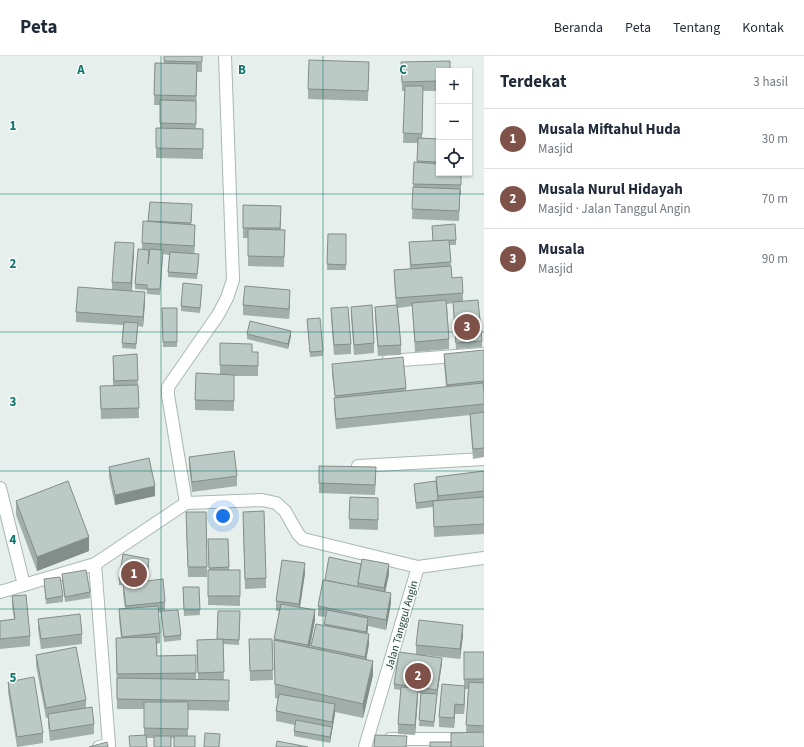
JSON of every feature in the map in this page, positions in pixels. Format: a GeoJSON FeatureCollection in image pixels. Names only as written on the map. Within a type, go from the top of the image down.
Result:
{"type":"FeatureCollection","features":[{"type":"Feature","properties":{"kind":"street"},"geometry":{"type":"LineString","coordinates":[[186,503],[168,395],[168,387],[218,315],[227,298],[233,280],[225,56]]}},
{"type":"Feature","properties":{"kind":"street"},"geometry":{"type":"LineString","coordinates":[[374,362],[484,354]]}},
{"type":"Feature","properties":{"kind":"street"},"geometry":{"type":"LineString","coordinates":[[358,466],[484,460]]}},
{"type":"Feature","properties":{"kind":"street"},"geometry":{"type":"LineString","coordinates":[[0,488],[24,585]]}},
{"type":"Feature","properties":{"kind":"street"},"geometry":{"type":"LineString","coordinates":[[0,592],[95,564],[186,503],[262,500],[276,503],[285,511],[298,534],[304,539],[418,567]]}},
{"type":"Feature","properties":{"kind":"street","name":"Jalan Tanggul Angin"},"geometry":{"type":"LineString","coordinates":[[366,743],[418,567],[484,558]]}},
{"type":"Feature","properties":{"kind":"street"},"geometry":{"type":"LineString","coordinates":[[95,564],[106,746]]}},
{"type":"Feature","properties":{"kind":"street"},"geometry":{"type":"LineString","coordinates":[[366,743],[484,740]]}},
{"type":"Feature","properties":{"kind":"building"},"geometry":{"type":"Polygon","coordinates":[[[164,56],[202,56],[202,62],[164,61],[164,56]]]}},
{"type":"Feature","properties":{"kind":"building"},"geometry":{"type":"Polygon","coordinates":[[[309,60],[369,62],[368,91],[308,89],[309,60]]]}},
{"type":"Feature","properties":{"kind":"building"},"geometry":{"type":"Polygon","coordinates":[[[450,61],[450,68],[436,68],[436,81],[402,82],[401,62],[450,61]]]}},
{"type":"Feature","properties":{"kind":"building"},"geometry":{"type":"Polygon","coordinates":[[[155,63],[197,64],[196,96],[154,95],[155,63]]]}},
{"type":"Feature","properties":{"kind":"building"},"geometry":{"type":"Polygon","coordinates":[[[405,86],[423,86],[422,134],[403,133],[405,86]]]}},
{"type":"Feature","properties":{"kind":"building"},"geometry":{"type":"Polygon","coordinates":[[[160,100],[196,101],[196,124],[160,123],[160,100]]]}},
{"type":"Feature","properties":{"kind":"building"},"geometry":{"type":"Polygon","coordinates":[[[156,128],[203,129],[203,149],[156,148],[156,128]]]}},
{"type":"Feature","properties":{"kind":"building"},"geometry":{"type":"Polygon","coordinates":[[[418,138],[436,139],[436,162],[417,161],[418,138]]]}},
{"type":"Feature","properties":{"kind":"building"},"geometry":{"type":"Polygon","coordinates":[[[414,162],[436,164],[436,176],[461,176],[461,185],[413,184],[414,162]]]}},
{"type":"Feature","properties":{"kind":"building"},"geometry":{"type":"Polygon","coordinates":[[[413,187],[460,189],[459,211],[412,209],[413,187]]]}},
{"type":"Feature","properties":{"kind":"building"},"geometry":{"type":"Polygon","coordinates":[[[150,202],[192,204],[191,223],[148,221],[150,202]]]}},
{"type":"Feature","properties":{"kind":"building"},"geometry":{"type":"Polygon","coordinates":[[[243,205],[281,206],[280,228],[243,228],[243,205]]]}},
{"type":"Feature","properties":{"kind":"building"},"geometry":{"type":"Polygon","coordinates":[[[143,221],[195,225],[194,246],[142,243],[143,221]]]}},
{"type":"Feature","properties":{"kind":"building"},"geometry":{"type":"Polygon","coordinates":[[[455,224],[456,240],[433,241],[432,226],[455,224]]]}},
{"type":"Feature","properties":{"kind":"building"},"geometry":{"type":"Polygon","coordinates":[[[248,229],[285,230],[284,257],[248,256],[248,229]]]}},
{"type":"Feature","properties":{"kind":"building"},"geometry":{"type":"Polygon","coordinates":[[[328,234],[346,234],[346,265],[327,264],[328,234]]]}},
{"type":"Feature","properties":{"kind":"building"},"geometry":{"type":"Polygon","coordinates":[[[449,240],[451,262],[411,265],[409,242],[449,240]]]}},
{"type":"Feature","properties":{"kind":"building"},"geometry":{"type":"Polygon","coordinates":[[[115,242],[134,243],[131,283],[112,282],[115,242]]]}},
{"type":"Feature","properties":{"kind":"building"},"geometry":{"type":"Polygon","coordinates":[[[138,249],[149,250],[148,264],[150,249],[163,250],[160,289],[147,289],[147,285],[135,284],[138,249]]]}},
{"type":"Feature","properties":{"kind":"building"},"geometry":{"type":"Polygon","coordinates":[[[170,252],[199,254],[197,274],[168,272],[170,252]]]}},
{"type":"Feature","properties":{"kind":"building"},"geometry":{"type":"Polygon","coordinates":[[[451,266],[452,278],[462,277],[463,293],[396,298],[394,270],[451,266]]]}},
{"type":"Feature","properties":{"kind":"building"},"geometry":{"type":"Polygon","coordinates":[[[183,283],[202,285],[200,308],[181,306],[183,283]]]}},
{"type":"Feature","properties":{"kind":"building"},"geometry":{"type":"Polygon","coordinates":[[[245,286],[290,290],[289,309],[243,305],[245,286]]]}},
{"type":"Feature","properties":{"kind":"building"},"geometry":{"type":"Polygon","coordinates":[[[78,287],[145,292],[143,317],[76,312],[78,287]]]}},
{"type":"Feature","properties":{"kind":"building"},"geometry":{"type":"Polygon","coordinates":[[[446,300],[449,339],[415,342],[412,303],[446,300]]]}},
{"type":"Feature","properties":{"kind":"building"},"geometry":{"type":"Polygon","coordinates":[[[478,300],[482,341],[456,343],[453,302],[478,300]]]}},
{"type":"Feature","properties":{"kind":"building"},"geometry":{"type":"Polygon","coordinates":[[[372,305],[374,343],[354,345],[351,307],[372,305]]]}},
{"type":"Feature","properties":{"kind":"building"},"geometry":{"type":"Polygon","coordinates":[[[397,305],[401,345],[378,346],[375,307],[397,305]]]}},
{"type":"Feature","properties":{"kind":"building"},"geometry":{"type":"Polygon","coordinates":[[[348,307],[351,344],[334,345],[331,308],[348,307]]]}},
{"type":"Feature","properties":{"kind":"building"},"geometry":{"type":"Polygon","coordinates":[[[162,308],[177,308],[177,342],[163,342],[162,308]]]}},
{"type":"Feature","properties":{"kind":"building"},"geometry":{"type":"Polygon","coordinates":[[[320,318],[323,351],[310,352],[307,319],[320,318]]]}},
{"type":"Feature","properties":{"kind":"building"},"geometry":{"type":"Polygon","coordinates":[[[250,321],[291,331],[288,344],[247,334],[250,321]]]}},
{"type":"Feature","properties":{"kind":"building"},"geometry":{"type":"Polygon","coordinates":[[[124,322],[138,323],[136,344],[122,343],[124,322]]]}},
{"type":"Feature","properties":{"kind":"building"},"geometry":{"type":"Polygon","coordinates":[[[220,343],[252,344],[252,352],[258,352],[258,366],[220,365],[220,343]]]}},
{"type":"Feature","properties":{"kind":"building"},"geometry":{"type":"Polygon","coordinates":[[[484,350],[484,381],[447,385],[444,354],[484,350]]]}},
{"type":"Feature","properties":{"kind":"building"},"geometry":{"type":"Polygon","coordinates":[[[137,354],[138,380],[114,381],[113,356],[137,354]]]}},
{"type":"Feature","properties":{"kind":"building"},"geometry":{"type":"Polygon","coordinates":[[[403,357],[406,388],[335,396],[332,364],[403,357]]]}},
{"type":"Feature","properties":{"kind":"building"},"geometry":{"type":"Polygon","coordinates":[[[196,373],[234,375],[234,401],[195,400],[196,373]]]}},
{"type":"Feature","properties":{"kind":"building"},"geometry":{"type":"Polygon","coordinates":[[[483,383],[484,404],[336,419],[334,398],[483,383]]]}},
{"type":"Feature","properties":{"kind":"building"},"geometry":{"type":"Polygon","coordinates":[[[138,385],[139,408],[101,409],[100,386],[138,385]]]}},
{"type":"Feature","properties":{"kind":"building"},"geometry":{"type":"Polygon","coordinates":[[[484,412],[484,448],[473,449],[470,414],[484,412]]]}},
{"type":"Feature","properties":{"kind":"building"},"geometry":{"type":"Polygon","coordinates":[[[234,451],[237,476],[192,482],[189,457],[234,451]]]}},
{"type":"Feature","properties":{"kind":"building"},"geometry":{"type":"Polygon","coordinates":[[[149,458],[155,486],[115,495],[109,467],[149,458]]]}},
{"type":"Feature","properties":{"kind":"building"},"geometry":{"type":"Polygon","coordinates":[[[319,466],[376,467],[375,485],[319,483],[319,466]]]}},
{"type":"Feature","properties":{"kind":"building"},"geometry":{"type":"Polygon","coordinates":[[[484,471],[484,491],[438,496],[436,477],[484,471]]]}},
{"type":"Feature","properties":{"kind":"building"},"geometry":{"type":"Polygon","coordinates":[[[68,481],[89,537],[37,557],[16,501],[68,481]]]}},
{"type":"Feature","properties":{"kind":"building"},"geometry":{"type":"Polygon","coordinates":[[[436,481],[438,500],[416,503],[414,484],[436,481]]]}},
{"type":"Feature","properties":{"kind":"building"},"geometry":{"type":"Polygon","coordinates":[[[350,497],[378,498],[378,520],[349,519],[350,497]]]}},
{"type":"Feature","properties":{"kind":"building"},"geometry":{"type":"Polygon","coordinates":[[[484,497],[484,524],[434,527],[433,501],[484,497]]]}},
{"type":"Feature","properties":{"kind":"building"},"geometry":{"type":"Polygon","coordinates":[[[264,511],[266,578],[245,579],[243,512],[264,511]]]}},
{"type":"Feature","properties":{"kind":"building"},"geometry":{"type":"Polygon","coordinates":[[[186,512],[206,512],[207,567],[188,567],[186,512]]]}},
{"type":"Feature","properties":{"kind":"building"},"geometry":{"type":"Polygon","coordinates":[[[208,539],[228,539],[229,567],[209,568],[208,539]]]}},
{"type":"Feature","properties":{"kind":"building"},"geometry":{"type":"Polygon","coordinates":[[[123,554],[149,559],[146,581],[138,582],[119,579],[123,554]]]}},
{"type":"Feature","properties":{"kind":"building"},"geometry":{"type":"Polygon","coordinates":[[[329,557],[361,564],[358,587],[325,580],[329,557]]]}},
{"type":"Feature","properties":{"kind":"building"},"geometry":{"type":"Polygon","coordinates":[[[362,559],[389,564],[384,588],[358,583],[362,559]]]}},
{"type":"Feature","properties":{"kind":"building"},"geometry":{"type":"Polygon","coordinates":[[[282,560],[305,563],[299,604],[276,601],[282,560]]]}},
{"type":"Feature","properties":{"kind":"building"},"geometry":{"type":"Polygon","coordinates":[[[86,570],[90,592],[65,597],[62,574],[86,570]]]}},
{"type":"Feature","properties":{"kind":"building"},"geometry":{"type":"Polygon","coordinates":[[[208,570],[240,570],[240,596],[208,596],[208,570]]]}},
{"type":"Feature","properties":{"kind":"building"},"geometry":{"type":"Polygon","coordinates":[[[60,577],[63,596],[46,599],[44,579],[60,577]]]}},
{"type":"Feature","properties":{"kind":"building"},"geometry":{"type":"Polygon","coordinates":[[[163,579],[165,602],[126,606],[123,584],[163,579]]]}},
{"type":"Feature","properties":{"kind":"building"},"geometry":{"type":"Polygon","coordinates":[[[323,580],[391,593],[386,620],[318,606],[323,580]]]}},
{"type":"Feature","properties":{"kind":"building"},"geometry":{"type":"Polygon","coordinates":[[[183,587],[199,587],[200,610],[184,610],[183,587]]]}},
{"type":"Feature","properties":{"kind":"building"},"geometry":{"type":"Polygon","coordinates":[[[26,595],[30,636],[0,639],[0,621],[15,619],[12,596],[26,595]]]}},
{"type":"Feature","properties":{"kind":"building"},"geometry":{"type":"Polygon","coordinates":[[[281,604],[315,610],[308,645],[274,639],[281,604]]]}},
{"type":"Feature","properties":{"kind":"building"},"geometry":{"type":"Polygon","coordinates":[[[158,606],[160,633],[122,637],[119,609],[158,606]]]}},
{"type":"Feature","properties":{"kind":"building"},"geometry":{"type":"Polygon","coordinates":[[[178,610],[181,635],[164,637],[161,611],[178,610]]]}},
{"type":"Feature","properties":{"kind":"building"},"geometry":{"type":"Polygon","coordinates":[[[327,610],[368,618],[366,632],[324,624],[327,610]]]}},
{"type":"Feature","properties":{"kind":"building"},"geometry":{"type":"Polygon","coordinates":[[[218,611],[240,611],[239,640],[217,639],[218,611]]]}},
{"type":"Feature","properties":{"kind":"building"},"geometry":{"type":"Polygon","coordinates":[[[80,614],[82,634],[41,639],[38,619],[80,614]]]}},
{"type":"Feature","properties":{"kind":"building"},"geometry":{"type":"Polygon","coordinates":[[[419,620],[463,625],[460,649],[416,645],[419,620]]]}},
{"type":"Feature","properties":{"kind":"building"},"geometry":{"type":"Polygon","coordinates":[[[316,624],[369,634],[365,657],[311,646],[316,624]]]}},
{"type":"Feature","properties":{"kind":"building"},"geometry":{"type":"Polygon","coordinates":[[[156,637],[157,656],[196,655],[196,673],[117,674],[116,638],[156,637]]]}},
{"type":"Feature","properties":{"kind":"building"},"geometry":{"type":"Polygon","coordinates":[[[223,639],[224,672],[198,673],[197,640],[223,639]]]}},
{"type":"Feature","properties":{"kind":"building"},"geometry":{"type":"Polygon","coordinates":[[[249,639],[272,639],[273,670],[250,671],[249,639]]]}},
{"type":"Feature","properties":{"kind":"building"},"geometry":{"type":"Polygon","coordinates":[[[274,640],[373,661],[363,704],[275,684],[274,640]]]}},
{"type":"Feature","properties":{"kind":"building"},"geometry":{"type":"Polygon","coordinates":[[[76,647],[86,700],[46,708],[36,655],[76,647]]]}},
{"type":"Feature","properties":{"kind":"building"},"geometry":{"type":"Polygon","coordinates":[[[399,652],[442,658],[437,690],[394,684],[399,652]]]}},
{"type":"Feature","properties":{"kind":"building"},"geometry":{"type":"Polygon","coordinates":[[[464,652],[484,652],[484,679],[464,679],[464,652]]]}},
{"type":"Feature","properties":{"kind":"building"},"geometry":{"type":"Polygon","coordinates":[[[34,677],[43,733],[17,737],[8,682],[34,677]]]}},
{"type":"Feature","properties":{"kind":"building"},"geometry":{"type":"Polygon","coordinates":[[[117,678],[229,680],[229,701],[117,699],[117,678]]]}},
{"type":"Feature","properties":{"kind":"building"},"geometry":{"type":"Polygon","coordinates":[[[469,682],[484,683],[484,726],[466,725],[469,682]]]}},
{"type":"Feature","properties":{"kind":"building"},"geometry":{"type":"Polygon","coordinates":[[[442,684],[465,686],[464,705],[455,704],[454,718],[439,717],[442,684]]]}},
{"type":"Feature","properties":{"kind":"building"},"geometry":{"type":"Polygon","coordinates":[[[401,687],[418,688],[415,725],[398,724],[401,687]]]}},
{"type":"Feature","properties":{"kind":"building"},"geometry":{"type":"Polygon","coordinates":[[[421,693],[437,694],[434,722],[419,720],[421,693]]]}},
{"type":"Feature","properties":{"kind":"building"},"geometry":{"type":"Polygon","coordinates":[[[279,694],[335,704],[332,722],[276,711],[279,694]]]}},
{"type":"Feature","properties":{"kind":"building"},"geometry":{"type":"Polygon","coordinates":[[[144,702],[188,702],[188,729],[144,728],[144,702]]]}},
{"type":"Feature","properties":{"kind":"building"},"geometry":{"type":"Polygon","coordinates":[[[92,707],[94,724],[50,731],[48,714],[92,707]]]}},
{"type":"Feature","properties":{"kind":"building"},"geometry":{"type":"Polygon","coordinates":[[[296,720],[332,727],[330,737],[294,731],[296,720]]]}},
{"type":"Feature","properties":{"kind":"building"},"geometry":{"type":"Polygon","coordinates":[[[484,732],[484,747],[451,747],[451,733],[484,732]]]}},
{"type":"Feature","properties":{"kind":"building"},"geometry":{"type":"Polygon","coordinates":[[[205,733],[220,734],[219,747],[204,747],[205,733]]]}},
{"type":"Feature","properties":{"kind":"building"},"geometry":{"type":"Polygon","coordinates":[[[146,735],[147,747],[130,747],[129,736],[146,735]]]}},
{"type":"Feature","properties":{"kind":"building"},"geometry":{"type":"Polygon","coordinates":[[[375,735],[407,736],[406,747],[374,747],[375,735]]]}},
{"type":"Feature","properties":{"kind":"building"},"geometry":{"type":"Polygon","coordinates":[[[154,736],[171,736],[171,747],[154,747],[154,736]]]}},
{"type":"Feature","properties":{"kind":"building"},"geometry":{"type":"Polygon","coordinates":[[[174,736],[195,736],[195,747],[174,747],[174,736]]]}},
{"type":"Feature","properties":{"kind":"building"},"geometry":{"type":"Polygon","coordinates":[[[277,741],[308,747],[276,747],[277,741]]]}},
{"type":"Feature","properties":{"kind":"building"},"geometry":{"type":"Polygon","coordinates":[[[107,742],[108,747],[89,747],[107,742]]]}},
{"type":"Feature","properties":{"kind":"building"},"geometry":{"type":"Polygon","coordinates":[[[430,742],[451,742],[451,747],[430,747],[430,742]]]}},
{"type":"Feature","properties":{"kind":"place","name":"Musala"},"geometry":{"type":"Point","coordinates":[467,327]}},
{"type":"Feature","properties":{"kind":"place","name":"Musala Miftahul Huda"},"geometry":{"type":"Point","coordinates":[134,574]}},
{"type":"Feature","properties":{"kind":"place","name":"Musala Nurul Hidayah"},"geometry":{"type":"Point","coordinates":[418,676]}}]}
